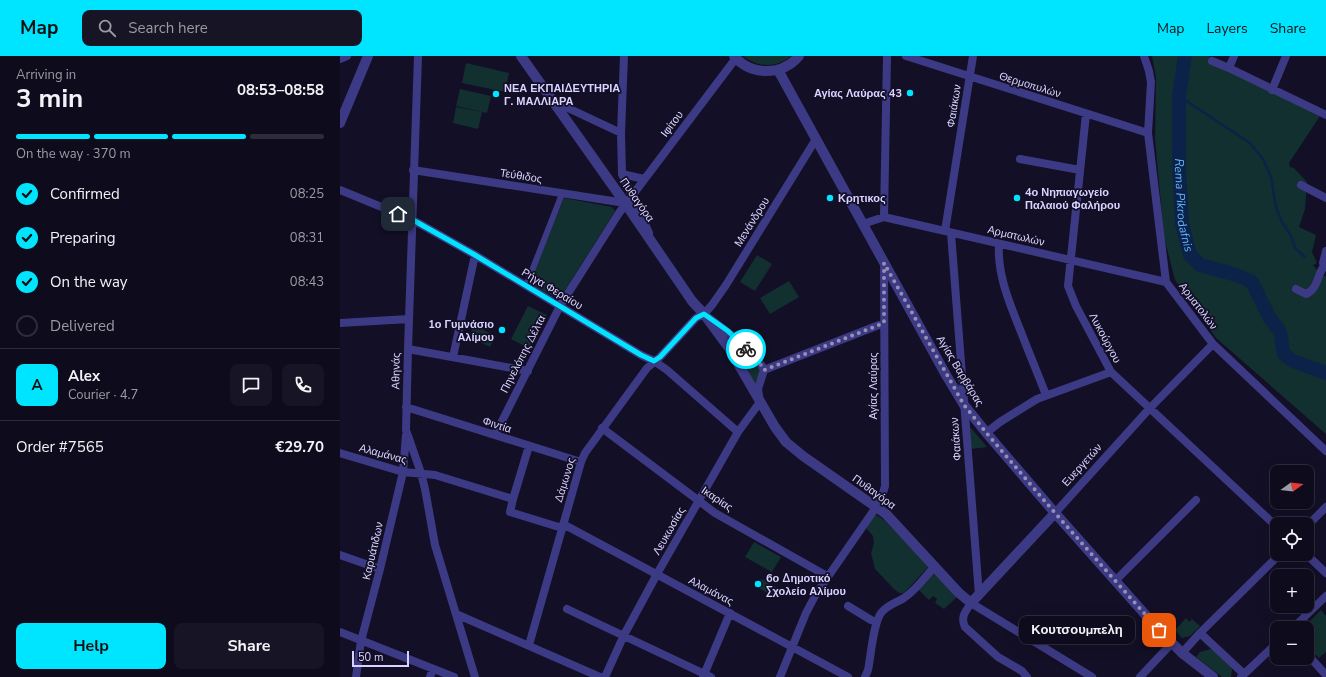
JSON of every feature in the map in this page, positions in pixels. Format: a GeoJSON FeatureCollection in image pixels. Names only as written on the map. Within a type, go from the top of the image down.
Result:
{"type":"FeatureCollection","features":[{"type":"Feature","properties":{"kind":"street"},"geometry":{"type":"LineString","coordinates":[[340,59],[347,56]]}},
{"type":"Feature","properties":{"kind":"street"},"geometry":{"type":"LineString","coordinates":[[340,123],[368,56]]}},
{"type":"Feature","properties":{"kind":"street","name":"Αθηνάς"},"geometry":{"type":"LineString","coordinates":[[418,56],[413,220],[408,319],[406,430],[425,489],[434,545],[475,677]]}},
{"type":"Feature","properties":{"kind":"street","name":"Πυθαγόρα"},"geometry":{"type":"LineString","coordinates":[[521,56],[692,301],[704,314],[729,348],[775,427],[786,442],[803,456],[893,520],[934,567],[971,603]]}},
{"type":"Feature","properties":{"kind":"street"},"geometry":{"type":"LineString","coordinates":[[624,56],[621,133],[622,174],[657,250]]}},
{"type":"Feature","properties":{"kind":"street"},"geometry":{"type":"LineString","coordinates":[[735,57],[752,69],[765,71],[778,70],[791,63],[799,56]]}},
{"type":"Feature","properties":{"kind":"street"},"geometry":{"type":"LineString","coordinates":[[863,224],[884,217],[887,56]]}},
{"type":"Feature","properties":{"kind":"street","name":"Θερμοπυλών"},"geometry":{"type":"LineString","coordinates":[[906,56],[1148,133]]}},
{"type":"Feature","properties":{"kind":"street","name":"Φαιάκων"},"geometry":{"type":"LineString","coordinates":[[973,56],[948,232],[964,405],[979,595]]}},
{"type":"Feature","properties":{"kind":"street","name":"Αρματολών"},"geometry":{"type":"LineString","coordinates":[[1144,56],[1151,82],[1148,133],[1166,282],[1213,344],[1326,451]]}},
{"type":"Feature","properties":{"kind":"street"},"geometry":{"type":"LineString","coordinates":[[1229,68],[1234,56]]}},
{"type":"Feature","properties":{"kind":"street"},"geometry":{"type":"LineString","coordinates":[[1272,90],[1286,56]]}},
{"type":"Feature","properties":{"kind":"street","name":"Ιφίτου"},"geometry":{"type":"LineString","coordinates":[[625,203],[735,57]]}},
{"type":"Feature","properties":{"kind":"street"},"geometry":{"type":"LineString","coordinates":[[1212,61],[1326,115]]}},
{"type":"Feature","properties":{"kind":"street","name":"Αγίας Βαρβάρας"},"geometry":{"type":"LineString","coordinates":[[778,70],[964,405],[986,433],[1055,513],[1159,630],[1182,653],[1213,677]]}},
{"type":"Feature","properties":{"kind":"street"},"geometry":{"type":"LineString","coordinates":[[550,99],[621,133]]}},
{"type":"Feature","properties":{"kind":"street","name":"Λυκούργου"},"geometry":{"type":"LineString","coordinates":[[1086,114],[1068,286],[1070,293],[1096,347],[1111,372],[1270,520]]}},
{"type":"Feature","properties":{"kind":"street","name":"Μενάνδρου"},"geometry":{"type":"LineString","coordinates":[[704,314],[726,285],[816,139]]}},
{"type":"Feature","properties":{"kind":"street"},"geometry":{"type":"LineString","coordinates":[[1020,159],[1080,170]]}},
{"type":"Feature","properties":{"kind":"street","name":"Τεύθιδος"},"geometry":{"type":"LineString","coordinates":[[414,170],[625,203]]}},
{"type":"Feature","properties":{"kind":"street","name":"Πυθαγόρα"},"geometry":{"type":"LineString","coordinates":[[622,174],[644,179]]}},
{"type":"Feature","properties":{"kind":"street"},"geometry":{"type":"LineString","coordinates":[[1301,185],[1326,198]]}},
{"type":"Feature","properties":{"kind":"street","name":"Ρήγα Φεραίου"},"geometry":{"type":"LineString","coordinates":[[340,190],[413,220],[475,255],[641,355],[654,361],[667,370],[738,432]]}},
{"type":"Feature","properties":{"kind":"street"},"geometry":{"type":"LineString","coordinates":[[526,286],[562,194]]}},
{"type":"Feature","properties":{"kind":"street","name":"Πηνελόπης Δέλτα"},"geometry":{"type":"LineString","coordinates":[[495,436],[560,306],[625,203]]}},
{"type":"Feature","properties":{"kind":"street","name":"Αρματωλών"},"geometry":{"type":"LineString","coordinates":[[884,217],[1166,282]]}},
{"type":"Feature","properties":{"kind":"street"},"geometry":{"type":"LineString","coordinates":[[999,244],[998,255],[1000,271],[1008,298],[1046,395]]}},
{"type":"Feature","properties":{"kind":"street"},"geometry":{"type":"LineString","coordinates":[[1296,289],[1306,294],[1312,290],[1324,265],[1326,251]]}},
{"type":"Feature","properties":{"kind":"street"},"geometry":{"type":"LineString","coordinates":[[452,357],[475,255]]}},
{"type":"Feature","properties":{"kind":"street","name":"Αγίας Λαύρας"},"geometry":{"type":"LineString","coordinates":[[780,677],[806,612],[827,576],[840,560],[881,500],[885,486],[884,263]]}},
{"type":"Feature","properties":{"kind":"street","name":"Πυθαγόρα"},"geometry":{"type":"LineString","coordinates":[[704,314],[728,331],[752,355],[764,370]]}},
{"type":"Feature","properties":{"kind":"street","name":"Δάμωνος"},"geometry":{"type":"LineString","coordinates":[[529,645],[581,462],[585,453],[647,368],[660,357],[696,318],[704,314]]}},
{"type":"Feature","properties":{"kind":"street"},"geometry":{"type":"LineString","coordinates":[[340,323],[408,319]]}},
{"type":"Feature","properties":{"kind":"street"},"geometry":{"type":"LineString","coordinates":[[760,402],[758,389],[764,370],[884,323]]}},
{"type":"Feature","properties":{"kind":"street","name":"Ευεργετών"},"geometry":{"type":"LineString","coordinates":[[971,603],[1150,408],[1213,344]]}},
{"type":"Feature","properties":{"kind":"street"},"geometry":{"type":"LineString","coordinates":[[408,349],[528,371]]}},
{"type":"Feature","properties":{"kind":"street"},"geometry":{"type":"LineString","coordinates":[[986,433],[1000,422],[1046,395],[1111,372]]}},
{"type":"Feature","properties":{"kind":"street","name":"Λευκωσίας"},"geometry":{"type":"LineString","coordinates":[[605,677],[624,635],[657,574],[738,432],[760,402]]}},
{"type":"Feature","properties":{"kind":"street","name":"Φιντία"},"geometry":{"type":"LineString","coordinates":[[406,407],[581,462]]}},
{"type":"Feature","properties":{"kind":"street","name":"Ικαρίας"},"geometry":{"type":"LineString","coordinates":[[602,428],[715,513],[827,576]]}},
{"type":"Feature","properties":{"kind":"street","name":"Καρυάτιδων"},"geometry":{"type":"LineString","coordinates":[[356,677],[361,641],[403,472],[406,430]]}},
{"type":"Feature","properties":{"kind":"street"},"geometry":{"type":"LineString","coordinates":[[513,498],[529,446]]}},
{"type":"Feature","properties":{"kind":"street","name":"Αλαμάνας"},"geometry":{"type":"LineString","coordinates":[[340,453],[403,472],[435,475],[513,498],[510,512],[563,526],[657,574],[848,677]]}},
{"type":"Feature","properties":{"kind":"street"},"geometry":{"type":"LineString","coordinates":[[1115,580],[1196,500]]}},
{"type":"Feature","properties":{"kind":"street"},"geometry":{"type":"LineString","coordinates":[[1314,519],[1326,507]]}},
{"type":"Feature","properties":{"kind":"street"},"geometry":{"type":"LineString","coordinates":[[340,555],[380,569]]}},
{"type":"Feature","properties":{"kind":"street"},"geometry":{"type":"LineString","coordinates":[[1182,653],[1200,633],[1273,561]]}},
{"type":"Feature","properties":{"kind":"street"},"geometry":{"type":"LineString","coordinates":[[1313,561],[1326,573]]}},
{"type":"Feature","properties":{"kind":"street"},"geometry":{"type":"LineString","coordinates":[[875,677],[867,674],[877,622],[881,614],[886,608],[904,598],[934,567]]}},
{"type":"Feature","properties":{"kind":"street"},"geometry":{"type":"LineString","coordinates":[[1299,621],[1326,596]]}},
{"type":"Feature","properties":{"kind":"street"},"geometry":{"type":"LineString","coordinates":[[1022,675],[998,657],[965,627],[963,615],[971,603],[1092,677]]}},
{"type":"Feature","properties":{"kind":"street"},"geometry":{"type":"LineString","coordinates":[[848,606],[877,622]]}},
{"type":"Feature","properties":{"kind":"street"},"geometry":{"type":"LineString","coordinates":[[567,609],[624,635],[706,676],[730,613]]}},
{"type":"Feature","properties":{"kind":"street"},"geometry":{"type":"LineString","coordinates":[[456,614],[600,677]]}},
{"type":"Feature","properties":{"kind":"street"},"geometry":{"type":"LineString","coordinates":[[340,632],[454,677]]}},
{"type":"Feature","properties":{"kind":"street"},"geometry":{"type":"LineString","coordinates":[[1200,633],[1243,676],[1270,650]]}},
{"type":"Feature","properties":{"kind":"street"},"geometry":{"type":"LineString","coordinates":[[1140,677],[1172,643]]}},
{"type":"Feature","properties":{"kind":"street"},"geometry":{"type":"LineString","coordinates":[[1314,662],[1326,675]]}},
{"type":"Feature","properties":{"kind":"street"},"geometry":{"type":"LineString","coordinates":[[430,677],[434,669]]}},
{"type":"Feature","properties":{"kind":"green space"},"geometry":{"type":"Polygon","coordinates":[[[743,56],[791,56],[780,63],[767,65],[755,63],[743,56]]]}},
{"type":"Feature","properties":{"kind":"green space"},"geometry":{"type":"Polygon","coordinates":[[[1152,56],[1209,56],[1210,58],[1320,116],[1289,163],[1290,167],[1294,168],[1307,182],[1305,209],[1299,227],[1316,235],[1312,252],[1317,263],[1313,265],[1321,275],[1326,276],[1326,434],[1216,338],[1175,280],[1164,237],[1155,139],[1156,78],[1152,56]]]}},
{"type":"Feature","properties":{"kind":"green space"},"geometry":{"type":"Polygon","coordinates":[[[466,63],[509,73],[505,92],[462,83],[466,63]]]}},
{"type":"Feature","properties":{"kind":"green space"},"geometry":{"type":"Polygon","coordinates":[[[460,89],[491,96],[487,113],[456,106],[460,89]]]}},
{"type":"Feature","properties":{"kind":"green space"},"geometry":{"type":"Polygon","coordinates":[[[456,107],[482,112],[478,129],[453,123],[456,107]]]}},
{"type":"Feature","properties":{"kind":"green space"},"geometry":{"type":"Polygon","coordinates":[[[564,198],[612,207],[615,211],[558,299],[531,284],[530,281],[564,198]]]}},
{"type":"Feature","properties":{"kind":"green space"},"geometry":{"type":"Polygon","coordinates":[[[757,255],[772,264],[755,291],[740,282],[757,255]]]}},
{"type":"Feature","properties":{"kind":"green space"},"geometry":{"type":"Polygon","coordinates":[[[789,281],[799,297],[770,314],[760,298],[789,281]]]}},
{"type":"Feature","properties":{"kind":"green space"},"geometry":{"type":"Polygon","coordinates":[[[528,306],[547,315],[530,349],[511,339],[528,306]]]}},
{"type":"Feature","properties":{"kind":"green space"},"geometry":{"type":"Polygon","coordinates":[[[474,325],[496,336],[490,347],[469,337],[474,325]]]}},
{"type":"Feature","properties":{"kind":"green space"},"geometry":{"type":"Polygon","coordinates":[[[735,344],[761,370],[756,385],[733,346],[735,344]]]}},
{"type":"Feature","properties":{"kind":"green space"},"geometry":{"type":"Polygon","coordinates":[[[970,428],[972,429],[987,447],[971,449],[970,428]]]}},
{"type":"Feature","properties":{"kind":"green space"},"geometry":{"type":"Polygon","coordinates":[[[875,514],[884,520],[929,566],[904,593],[899,593],[894,589],[875,569],[871,553],[874,543],[873,536],[865,527],[875,514]]]}},
{"type":"Feature","properties":{"kind":"green space"},"geometry":{"type":"Polygon","coordinates":[[[754,542],[781,557],[772,572],[745,557],[754,542]]]}},
{"type":"Feature","properties":{"kind":"green space"},"geometry":{"type":"Polygon","coordinates":[[[934,571],[957,597],[944,609],[935,603],[937,599],[933,596],[929,600],[918,589],[934,571]]]}},
{"type":"Feature","properties":{"kind":"green space"},"geometry":{"type":"Polygon","coordinates":[[[762,579],[776,587],[771,595],[757,587],[762,579]]]}},
{"type":"Feature","properties":{"kind":"green space"},"geometry":{"type":"Polygon","coordinates":[[[1321,610],[1326,616],[1326,652],[1319,658],[1314,653],[1314,621],[1310,621],[1321,610]]]}},
{"type":"Feature","properties":{"kind":"green space"},"geometry":{"type":"Polygon","coordinates":[[[1186,618],[1189,622],[1192,619],[1200,626],[1190,636],[1182,638],[1175,630],[1186,618]]]}},
{"type":"Feature","properties":{"kind":"green space"},"geometry":{"type":"Polygon","coordinates":[[[1211,649],[1231,666],[1231,677],[1222,677],[1196,657],[1200,652],[1211,649]]]}},
{"type":"Feature","properties":{"kind":"waterway","name":"Rema Pikrodafnis"},"geometry":{"type":"LineString","coordinates":[[1185,56],[1179,96],[1179,169],[1182,223],[1190,255],[1200,265],[1237,275],[1252,282],[1269,317],[1279,330],[1284,354],[1293,361],[1326,373]]}},
{"type":"Feature","properties":{"kind":"waterway"},"geometry":{"type":"LineString","coordinates":[[1179,96],[1250,143],[1263,159],[1271,177],[1276,208],[1282,222],[1291,236],[1295,248],[1305,257]]}},
{"type":"Feature","properties":{"kind":"way so far"},"geometry":{"type":"LineString","coordinates":[[746,349],[764,370],[884,323],[884,263],[964,405],[1055,513],[1159,630]]}},
{"type":"Feature","properties":{"kind":"place","name":"Αγίας Λαύρας 43"},"geometry":{"type":"Point","coordinates":[910,93]}},
{"type":"Feature","properties":{"kind":"place","name":"ΝΕΑ ΕΚΠΑΙΔΕΥΤΗΡΙΑ Γ. ΜΑΛΛΙΑΡΑ"},"geometry":{"type":"Point","coordinates":[496,94]}},
{"type":"Feature","properties":{"kind":"place","name":"Κρητικος"},"geometry":{"type":"Point","coordinates":[830,198]}},
{"type":"Feature","properties":{"kind":"place","name":"4ο Νηπιαγωγείο Παλαιού Φαλήρου"},"geometry":{"type":"Point","coordinates":[1017,198]}},
{"type":"Feature","properties":{"kind":"place","name":"1ο Γυμνάσιο Αλίμου"},"geometry":{"type":"Point","coordinates":[502,330]}},
{"type":"Feature","properties":{"kind":"place","name":"6ο Δημοτικό Σχολείο Αλίμου"},"geometry":{"type":"Point","coordinates":[758,584]}},
{"type":"Feature","properties":{"kind":"place","name":"Κουτσουμπελη"},"geometry":{"type":"Point","coordinates":[1159,630]}},
{"type":"Feature","properties":{"kind":"route"},"geometry":{"type":"LineString","coordinates":[[398,214],[413,220],[475,255],[641,355],[654,361],[660,357],[696,318],[704,314],[728,331],[746,349]]}}]}
